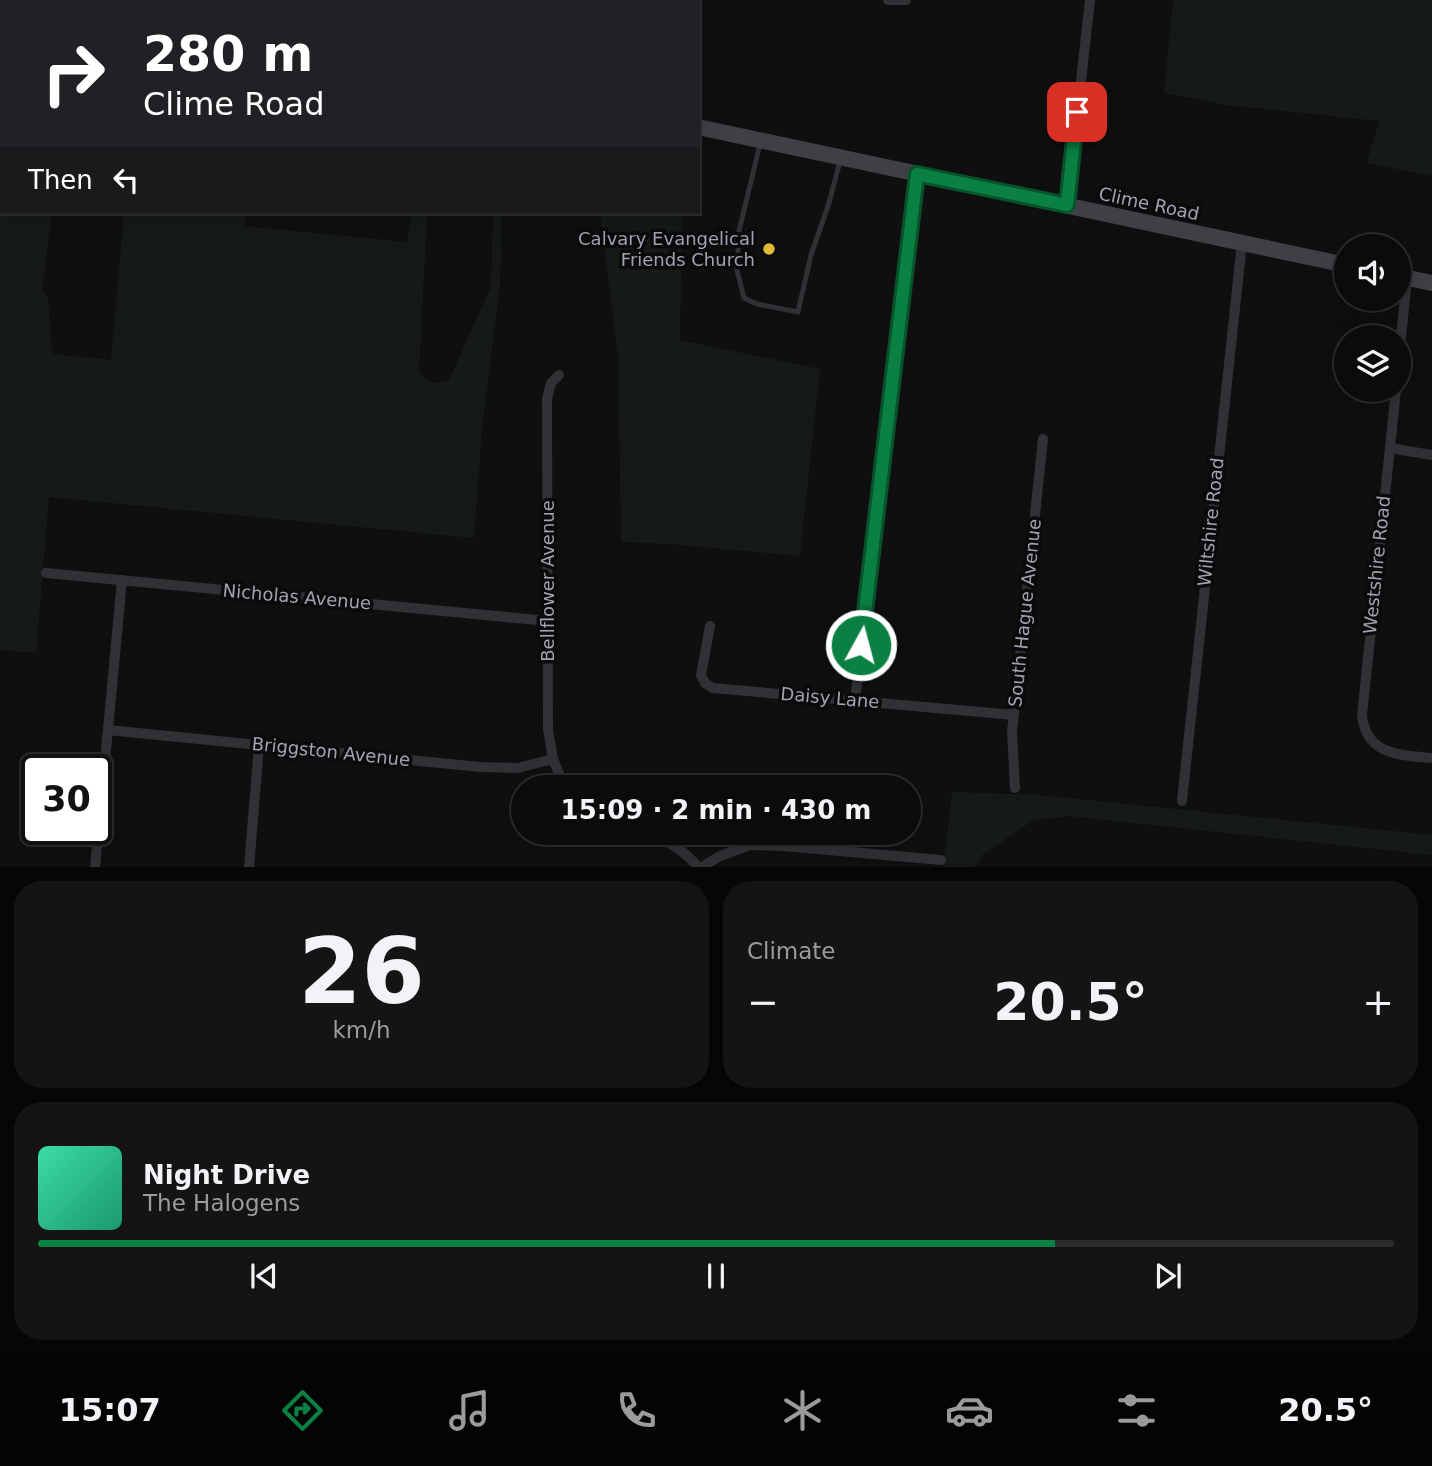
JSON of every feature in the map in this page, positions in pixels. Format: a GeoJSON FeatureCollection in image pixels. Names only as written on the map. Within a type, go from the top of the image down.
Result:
{"type":"FeatureCollection","features":[{"type":"Feature","properties":{"kind":"main road","name":"Clime Road"},"geometry":{"type":"LineString","coordinates":[[700,127],[1334,262]]}},
{"type":"Feature","properties":{"kind":"main road"},"geometry":{"type":"LineString","coordinates":[[1411,279],[1432,283]]}},
{"type":"Feature","properties":{"kind":"street"},"geometry":{"type":"LineString","coordinates":[[888,0],[906,0]]}},
{"type":"Feature","properties":{"kind":"street"},"geometry":{"type":"LineString","coordinates":[[1067,205],[1090,0]]}},
{"type":"Feature","properties":{"kind":"street"},"geometry":{"type":"LineString","coordinates":[[855,700],[917,174]]}},
{"type":"Feature","properties":{"kind":"street","name":"Wiltshire Road"},"geometry":{"type":"LineString","coordinates":[[1182,801],[1242,243]]}},
{"type":"Feature","properties":{"kind":"street","name":"Bellflower Avenue"},"geometry":{"type":"LineString","coordinates":[[558,375],[551,383],[547,399],[548,729],[552,759],[559,775]]}},
{"type":"Feature","properties":{"kind":"street","name":"Westshire Road"},"geometry":{"type":"LineString","coordinates":[[1395,402],[1362,715],[1363,728],[1369,739],[1383,750],[1432,758]]}},
{"type":"Feature","properties":{"kind":"street","name":"South Hague Avenue"},"geometry":{"type":"LineString","coordinates":[[1015,788],[1012,760],[1014,715],[1043,439]]}},
{"type":"Feature","properties":{"kind":"street"},"geometry":{"type":"LineString","coordinates":[[1390,447],[1432,455]]}},
{"type":"Feature","properties":{"kind":"street","name":"Nicholas Avenue"},"geometry":{"type":"LineString","coordinates":[[46,573],[548,621]]}},
{"type":"Feature","properties":{"kind":"street"},"geometry":{"type":"LineString","coordinates":[[95,867],[121,580]]}},
{"type":"Feature","properties":{"kind":"street","name":"Daisy Lane"},"geometry":{"type":"LineString","coordinates":[[710,626],[701,675],[705,683],[713,688],[1014,715]]}},
{"type":"Feature","properties":{"kind":"street","name":"Briggston Avenue"},"geometry":{"type":"LineString","coordinates":[[108,730],[480,767],[517,768],[552,759]]}},
{"type":"Feature","properties":{"kind":"street"},"geometry":{"type":"LineString","coordinates":[[249,867],[259,745]]}},
{"type":"Feature","properties":{"kind":"street"},"geometry":{"type":"LineString","coordinates":[[674,845],[689,855],[699,867],[750,845],[941,860]]}},
{"type":"Feature","properties":{"kind":"street"},"geometry":{"type":"LineString","coordinates":[[867,867],[868,854]]}},
{"type":"Feature","properties":{"kind":"lane"},"geometry":{"type":"LineString","coordinates":[[760,141],[739,231],[737,270],[744,298],[749,302],[770,307],[798,312],[811,255],[829,203],[840,158]]}},
{"type":"Feature","properties":{"kind":"shaded area"},"geometry":{"type":"Polygon","coordinates":[[[1173,0],[1432,0],[1432,176],[1367,163],[1379,121],[1227,105],[1164,93],[1173,0]]]}},
{"type":"Feature","properties":{"kind":"shaded area"},"geometry":{"type":"Polygon","coordinates":[[[0,214],[52,214],[42,290],[48,298],[52,354],[111,360],[124,214],[246,214],[245,226],[407,242],[411,214],[427,214],[419,373],[432,383],[449,380],[491,287],[493,214],[502,214],[500,286],[482,429],[474,538],[49,497],[36,653],[0,650],[0,214]]]}},
{"type":"Feature","properties":{"kind":"shaded area"},"geometry":{"type":"Polygon","coordinates":[[[600,214],[682,214],[680,340],[820,369],[800,556],[621,542],[618,355],[600,214]]]}},
{"type":"Feature","properties":{"kind":"shaded area"},"geometry":{"type":"Polygon","coordinates":[[[952,792],[1038,795],[1432,835],[1432,855],[1068,816],[1032,821],[982,855],[975,867],[943,867],[952,792]]]}},
{"type":"Feature","properties":{"kind":"place","name":"Calvary Evangelical Friends Church"},"geometry":{"type":"Point","coordinates":[769,249]}},
{"type":"Feature","properties":{"kind":"route"},"geometry":{"type":"LineString","coordinates":[[861,645],[917,174],[1067,205],[1077,112]]}}]}
